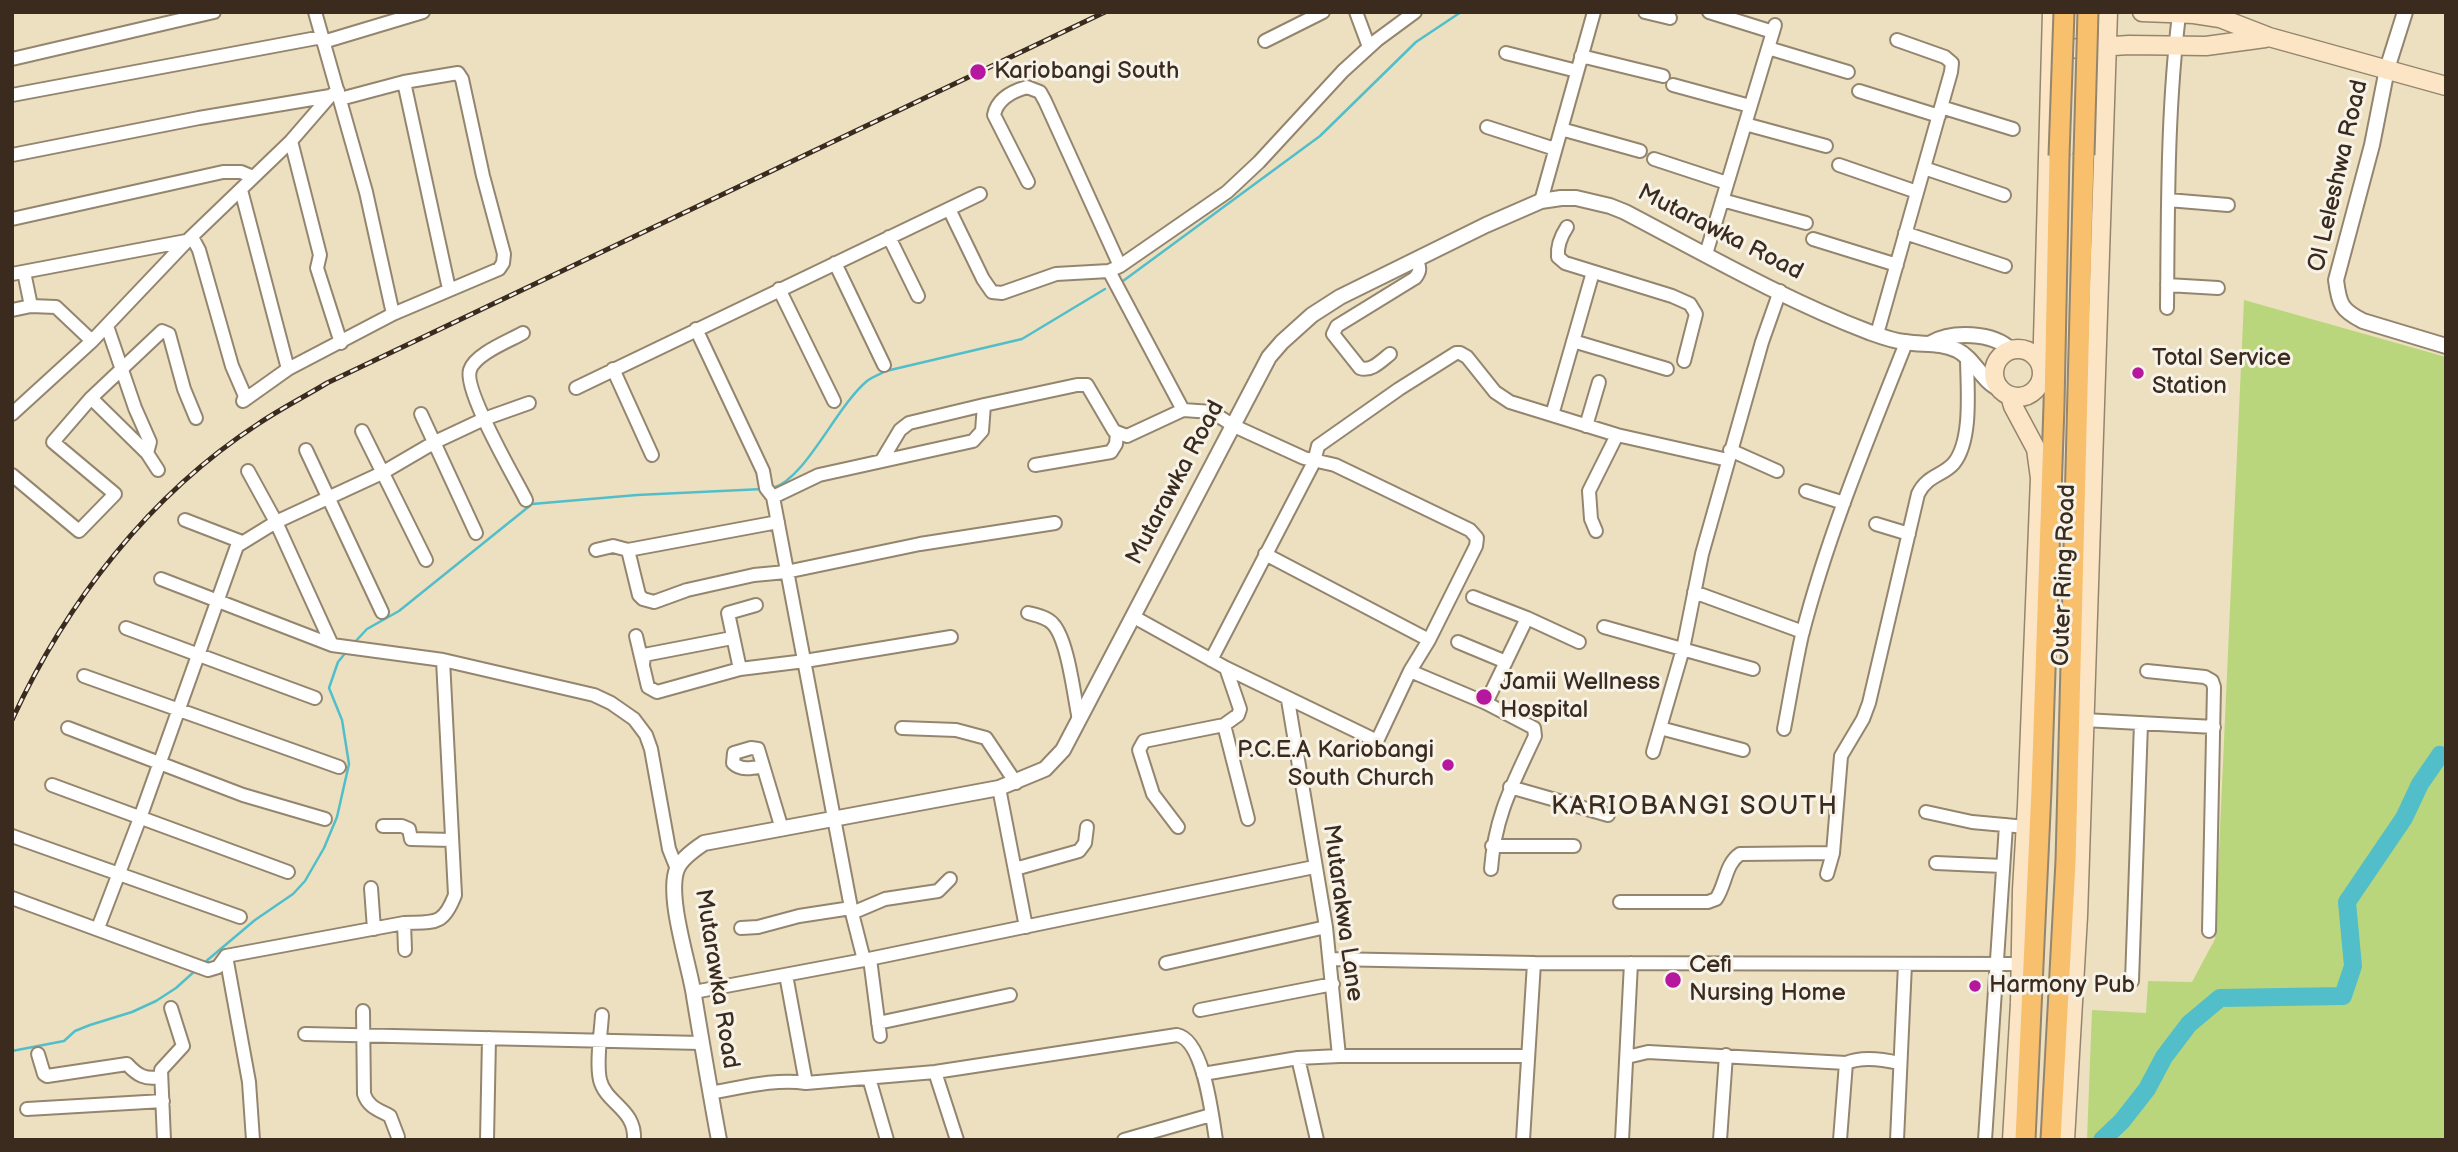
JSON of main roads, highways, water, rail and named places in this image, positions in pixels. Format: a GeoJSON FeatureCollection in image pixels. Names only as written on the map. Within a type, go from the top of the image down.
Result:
{"type":"FeatureCollection","features":[{"type":"Feature","properties":{"kind":"main road"},"geometry":{"type":"LineString","coordinates":[[2045,304],[2035,331],[1999,358],[1994,370],[1996,383],[2005,393],[2023,397],[2034,392],[2042,376],[2045,304],[2052,12]]}},
{"type":"Feature","properties":{"kind":"main road","name":"Outer Ring Road"},"geometry":{"type":"LineString","coordinates":[[2025,1140],[2041,790],[2064,12]]}},
{"type":"Feature","properties":{"kind":"main road","name":"Outer Ring Road"},"geometry":{"type":"LineString","coordinates":[[2065,1140],[2088,12]]}},
{"type":"Feature","properties":{"kind":"main road","name":"Outer Ring Road"},"geometry":{"type":"LineString","coordinates":[[2051,1140],[2067,997],[2084,720],[2108,12]]}},
{"type":"Feature","properties":{"kind":"main road"},"geometry":{"type":"LineString","coordinates":[[2142,12],[2194,14],[2220,19],[2269,37],[2446,86]]}},
{"type":"Feature","properties":{"kind":"main road"},"geometry":{"type":"LineString","coordinates":[[2051,50],[2106,46],[2206,46],[2269,37]]}},
{"type":"Feature","properties":{"kind":"main road"},"geometry":{"type":"LineString","coordinates":[[2013,350],[2032,354],[2042,367],[2042,376]]}},
{"type":"Feature","properties":{"kind":"main road","name":"Mutarawka Road"},"geometry":{"type":"LineString","coordinates":[[2005,393],[2036,449],[2040,478],[2016,826]]}},
{"type":"Feature","properties":{"kind":"main road"},"geometry":{"type":"LineString","coordinates":[[2016,826],[2036,875]]}},
{"type":"Feature","properties":{"kind":"main road"},"geometry":{"type":"LineString","coordinates":[[2012,1140],[2020,1003],[2022,890],[2016,826]]}},
{"type":"Feature","properties":{"kind":"waterway"},"geometry":{"type":"LineString","coordinates":[[1123,281],[1320,136],[1416,42],[1461,12]]}},
{"type":"Feature","properties":{"kind":"waterway"},"geometry":{"type":"LineString","coordinates":[[773,488],[797,471],[855,393],[871,378],[886,371],[1022,339],[1105,289]]}},
{"type":"Feature","properties":{"kind":"waterway"},"geometry":{"type":"LineString","coordinates":[[353,644],[367,629],[399,611],[532,504],[637,495],[763,489]]}},
{"type":"Feature","properties":{"kind":"waterway"},"geometry":{"type":"LineString","coordinates":[[204,963],[255,920],[293,894],[305,881],[324,848],[337,817],[349,764],[342,720],[329,688],[338,662],[347,651]]}},
{"type":"Feature","properties":{"kind":"waterway"},"geometry":{"type":"LineString","coordinates":[[2102,1140],[2122,1121],[2147,1089],[2164,1057],[2189,1024],[2220,998],[2343,996],[2353,966],[2347,902],[2404,818],[2420,784],[2440,755],[2446,757]]}},
{"type":"Feature","properties":{"kind":"waterway"},"geometry":{"type":"LineString","coordinates":[[12,1051],[64,1041],[75,1031],[132,1012],[176,988],[196,970]]}},
{"type":"Feature","properties":{"kind":"railway"},"geometry":{"type":"LineString","coordinates":[[12,720],[58,634],[114,555],[181,484],[218,452],[266,419],[327,383],[1105,12]]}},
{"type":"Feature","properties":{"kind":"place","name":"Kariobangi South"},"geometry":{"type":"Point","coordinates":[978,72]}},
{"type":"Feature","properties":{"kind":"place","name":"Total Service Station"},"geometry":{"type":"Point","coordinates":[2138,373]}},
{"type":"Feature","properties":{"kind":"place","name":"Jamii Wellness Hospital"},"geometry":{"type":"Point","coordinates":[1484,697]}},
{"type":"Feature","properties":{"kind":"place","name":"P.C.E.A Kariobangi South Church"},"geometry":{"type":"Point","coordinates":[1448,765]}},
{"type":"Feature","properties":{"kind":"place","name":"Cefi Nursing Home"},"geometry":{"type":"Point","coordinates":[1673,980]}},
{"type":"Feature","properties":{"kind":"place","name":"Harmony Pub"},"geometry":{"type":"Point","coordinates":[1975,986]}},
{"type":"Feature","properties":{"kind":"district","name":"KARIOBANGI SOUTH"},"geometry":{"type":"Point","coordinates":[1695,807]}}]}
